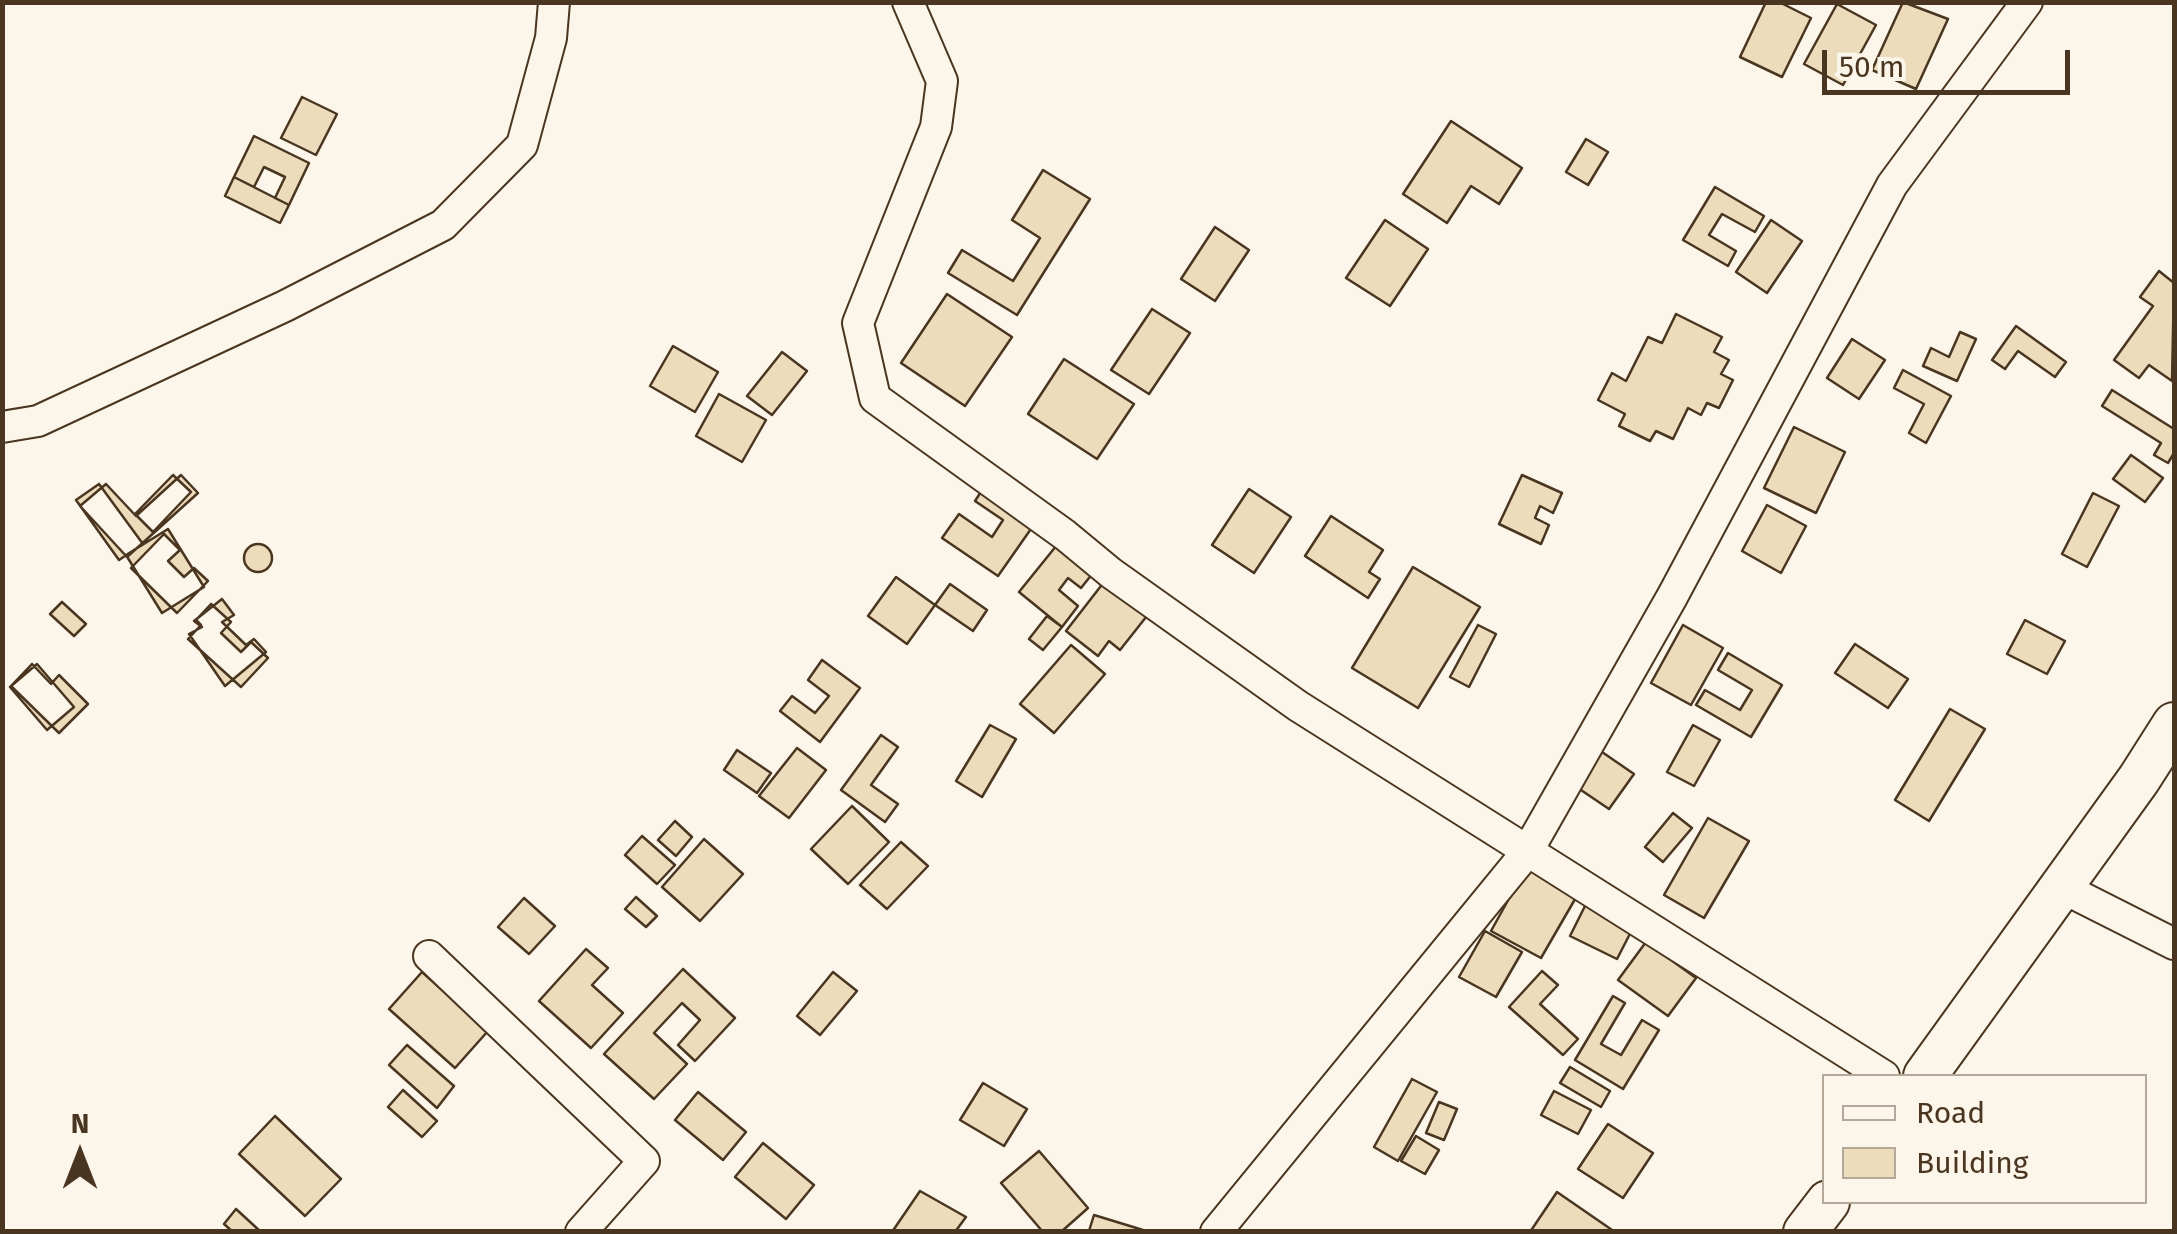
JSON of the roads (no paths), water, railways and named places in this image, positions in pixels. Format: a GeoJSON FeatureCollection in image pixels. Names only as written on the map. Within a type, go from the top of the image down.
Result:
{"type":"FeatureCollection","features":[{"type":"Feature","properties":{"kind":"main road"},"geometry":{"type":"LineString","coordinates":[[1926,1074],[2174,724]]}},
{"type":"Feature","properties":{"kind":"main road"},"geometry":{"type":"LineString","coordinates":[[1805,1232],[1826,1204]]}},
{"type":"Feature","properties":{"kind":"street"},"geometry":{"type":"LineString","coordinates":[[2,427],[38,421],[284,306],[443,225],[522,145],[551,38],[554,2]]}},
{"type":"Feature","properties":{"kind":"street"},"geometry":{"type":"LineString","coordinates":[[908,2],[942,81],[936,127],[858,323],[876,398],[1298,706],[1881,1074]]}},
{"type":"Feature","properties":{"kind":"street"},"geometry":{"type":"LineString","coordinates":[[1216,1232],[1527,852],[1672,597],[1892,184],[2027,2]]}},
{"type":"Feature","properties":{"kind":"street"},"geometry":{"type":"LineString","coordinates":[[2061,888],[2174,944]]}},
{"type":"Feature","properties":{"kind":"street"},"geometry":{"type":"LineString","coordinates":[[429,956],[644,1161],[581,1232]]}}]}
